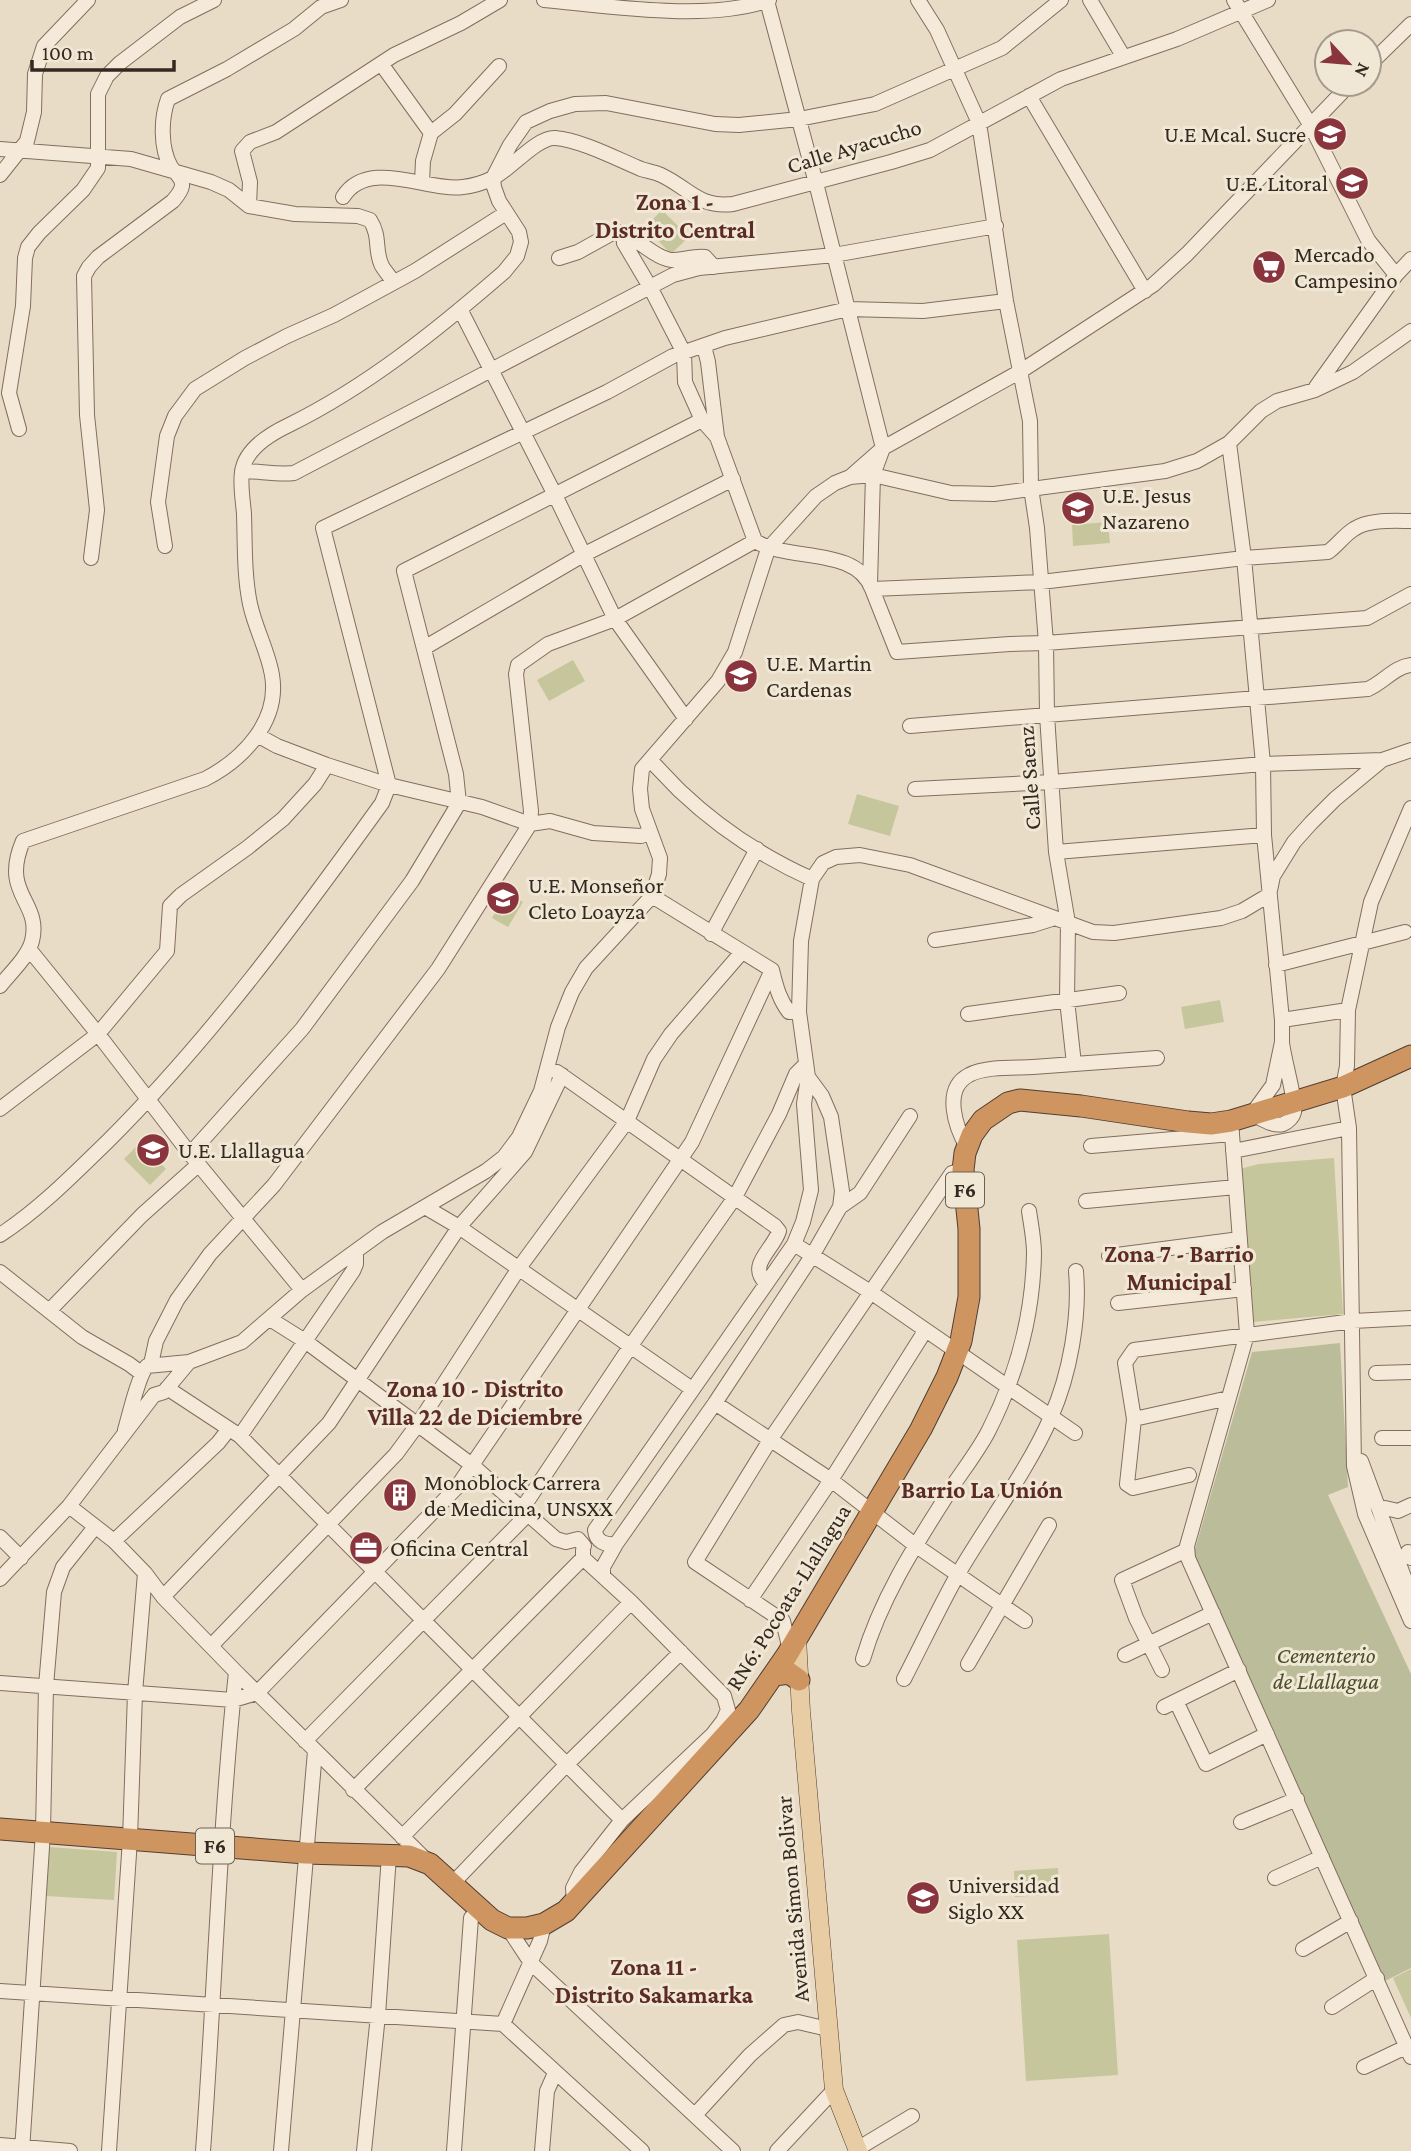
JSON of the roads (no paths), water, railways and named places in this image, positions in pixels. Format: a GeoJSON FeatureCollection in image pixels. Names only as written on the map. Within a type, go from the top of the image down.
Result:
{"type":"FeatureCollection","features":[{"type":"Feature","properties":{"kind":"highway","name":"RN6: Pocoata-Llallagua"},"geometry":{"type":"LineString","coordinates":[[508,1928],[544,1924],[566,1911],[750,1710],[793,1644],[921,1429],[958,1353],[969,1297],[969,1229],[963,1170],[967,1147],[983,1120],[1008,1103],[1020,1100],[1232,1127],[1265,1108],[1343,1087],[1411,1056]]}},
{"type":"Feature","properties":{"kind":"highway"},"geometry":{"type":"LineString","coordinates":[[774,1675],[789,1673],[799,1680]]}},
{"type":"Feature","properties":{"kind":"highway","name":"F6"},"geometry":{"type":"LineString","coordinates":[[0,1829],[305,1853],[409,1856],[430,1864],[478,1909],[508,1928]]}},
{"type":"Feature","properties":{"kind":"main road","name":"Avenida Simon Bolivar"},"geometry":{"type":"LineString","coordinates":[[793,1644],[799,1680],[834,2090],[858,2150]]}},
{"type":"Feature","properties":{"kind":"street"},"geometry":{"type":"LineString","coordinates":[[0,175],[22,151],[27,141],[34,111],[35,74],[44,46],[88,0]]}},
{"type":"Feature","properties":{"kind":"street"},"geometry":{"type":"LineString","coordinates":[[19,429],[9,393],[23,306],[28,247],[92,180],[99,168],[99,94],[107,76],[180,17],[214,0]]}},
{"type":"Feature","properties":{"kind":"street"},"geometry":{"type":"LineString","coordinates":[[91,558],[97,510],[87,415],[84,276],[98,257],[173,201],[182,186],[166,155],[163,126],[168,99],[227,69],[294,29],[321,7],[341,0]]}},
{"type":"Feature","properties":{"kind":"street"},"geometry":{"type":"LineString","coordinates":[[250,206],[250,182],[242,151],[250,142],[276,132],[394,55],[461,23],[500,0]]}},
{"type":"Feature","properties":{"kind":"street"},"geometry":{"type":"LineString","coordinates":[[544,0],[647,9],[708,10],[729,9],[768,1],[883,449],[873,475],[871,587]]}},
{"type":"Feature","properties":{"kind":"street","name":"Calle Saenz"},"geometry":{"type":"LineString","coordinates":[[918,0],[937,30],[979,123],[1006,301],[1030,421],[1031,488],[1037,528],[1046,643],[1047,715],[1056,852],[1074,1064]]}},
{"type":"Feature","properties":{"kind":"street"},"geometry":{"type":"LineString","coordinates":[[0,986],[29,949],[33,939],[31,926],[8,892],[3,871],[11,854],[23,841],[205,779],[227,767],[246,750],[257,735],[267,716],[272,676],[250,604],[242,471],[251,454],[268,435],[327,404],[405,354],[504,272],[517,256],[521,242],[519,232],[506,213],[494,187],[493,178],[510,145],[526,122],[575,104],[606,103],[715,124],[739,125],[799,119],[875,104],[1002,48],[1061,0]]}},
{"type":"Feature","properties":{"kind":"street"},"geometry":{"type":"LineString","coordinates":[[1090,0],[1123,56]]}},
{"type":"Feature","properties":{"kind":"street","name":"Calle Ayacucho"},"geometry":{"type":"LineString","coordinates":[[493,178],[537,145],[554,138],[601,151],[660,174],[701,200],[717,206],[816,183],[930,149],[1061,79],[1177,39],[1238,6],[1268,0]]}},
{"type":"Feature","properties":{"kind":"street"},"geometry":{"type":"LineString","coordinates":[[1238,6],[1311,126],[1368,240],[1396,275]]}},
{"type":"Feature","properties":{"kind":"street"},"geometry":{"type":"LineString","coordinates":[[1383,51],[1411,24]]}},
{"type":"Feature","properties":{"kind":"street"},"geometry":{"type":"LineString","coordinates":[[382,65],[431,133]]}},
{"type":"Feature","properties":{"kind":"street"},"geometry":{"type":"LineString","coordinates":[[422,182],[423,161],[431,133],[455,114],[499,66]]}},
{"type":"Feature","properties":{"kind":"street"},"geometry":{"type":"LineString","coordinates":[[1029,96],[1144,290]]}},
{"type":"Feature","properties":{"kind":"street"},"geometry":{"type":"LineString","coordinates":[[125,1430],[148,1371],[156,1341],[177,1300],[210,1254],[274,1185],[438,969],[530,824],[531,811],[516,674],[518,665],[548,644],[615,619],[761,545],[816,496],[850,477],[883,449],[1021,371],[1153,285],[1187,254],[1337,98]]}},
{"type":"Feature","properties":{"kind":"street"},"geometry":{"type":"LineString","coordinates":[[0,149],[131,159],[220,186],[250,206],[295,214],[358,216],[370,220],[377,230],[377,247],[382,266],[393,281]]}},
{"type":"Feature","properties":{"kind":"street"},"geometry":{"type":"LineString","coordinates":[[343,197],[348,188],[366,180],[393,178],[445,188],[465,187],[493,178]]}},
{"type":"Feature","properties":{"kind":"street"},"geometry":{"type":"LineString","coordinates":[[165,546],[158,502],[163,457],[175,416],[195,389],[246,358],[334,315],[465,241],[506,213]]}},
{"type":"Feature","properties":{"kind":"street"},"geometry":{"type":"LineString","coordinates":[[242,471],[285,474],[294,472],[673,275],[714,267],[834,255],[996,226]]}},
{"type":"Feature","properties":{"kind":"street"},"geometry":{"type":"LineString","coordinates":[[559,258],[578,252],[616,231],[626,240]]}},
{"type":"Feature","properties":{"kind":"street"},"geometry":{"type":"LineString","coordinates":[[626,240],[628,238],[638,241],[667,260],[679,260],[693,255],[705,257],[714,267]]}},
{"type":"Feature","properties":{"kind":"street"},"geometry":{"type":"LineString","coordinates":[[626,240],[626,250],[650,287],[684,353],[685,382],[702,420],[717,437]]}},
{"type":"Feature","properties":{"kind":"street"},"geometry":{"type":"LineString","coordinates":[[1315,390],[1396,275],[1411,259]]}},
{"type":"Feature","properties":{"kind":"street"},"geometry":{"type":"LineString","coordinates":[[0,1236],[56,1191],[149,1100],[287,935],[382,803],[389,785],[323,528],[684,353],[725,338],[848,309],[923,311],[1006,301]]}},
{"type":"Feature","properties":{"kind":"street"},"geometry":{"type":"LineString","coordinates":[[460,310],[615,619],[686,719]]}},
{"type":"Feature","properties":{"kind":"street"},"geometry":{"type":"LineString","coordinates":[[850,477],[873,475],[951,493],[994,494],[1165,471],[1197,461],[1229,443],[1261,411],[1277,401],[1315,390],[1353,372],[1411,331]]}},
{"type":"Feature","properties":{"kind":"street"},"geometry":{"type":"LineString","coordinates":[[148,1371],[189,1362],[242,1342],[302,1290],[382,1232],[486,1171],[504,1157],[532,1113],[572,992],[586,968],[652,896],[659,874],[660,858],[642,809],[642,769],[718,681],[735,652],[761,545],[717,437],[704,346]]}},
{"type":"Feature","properties":{"kind":"street"},"geometry":{"type":"LineString","coordinates":[[49,1311],[195,1159],[302,1029],[412,881],[459,803],[456,774],[404,571],[702,420]]}},
{"type":"Feature","properties":{"kind":"street"},"geometry":{"type":"LineString","coordinates":[[1229,443],[1251,625],[1263,764],[1264,835],[1282,1020],[1282,1042],[1265,1108]]}},
{"type":"Feature","properties":{"kind":"street"},"geometry":{"type":"LineString","coordinates":[[424,648],[583,555],[733,479]]}},
{"type":"Feature","properties":{"kind":"street"},"geometry":{"type":"LineString","coordinates":[[871,587],[1041,582],[1244,558],[1328,552],[1339,545],[1354,528],[1370,523],[1411,521]]}},
{"type":"Feature","properties":{"kind":"street"},"geometry":{"type":"LineString","coordinates":[[761,545],[846,562],[862,573],[871,587],[897,652],[1367,618],[1411,594]]}},
{"type":"Feature","properties":{"kind":"street"},"geometry":{"type":"LineString","coordinates":[[910,726],[1368,689],[1380,684],[1398,668],[1411,665]]}},
{"type":"Feature","properties":{"kind":"street"},"geometry":{"type":"LineString","coordinates":[[257,735],[277,746],[327,765],[389,785],[482,807],[530,824],[550,821],[593,833],[641,836],[650,833]]}},
{"type":"Feature","properties":{"kind":"street"},"geometry":{"type":"LineString","coordinates":[[915,789],[1052,782],[1263,764],[1382,760],[1411,750]]}},
{"type":"Feature","properties":{"kind":"street"},"geometry":{"type":"LineString","coordinates":[[650,760],[698,806],[757,849],[812,879]]}},
{"type":"Feature","properties":{"kind":"street"},"geometry":{"type":"LineString","coordinates":[[353,1790],[472,1671],[583,1552],[595,1530],[793,1244],[803,1222],[811,1190],[804,1104],[807,1071],[799,1012],[801,941],[812,879],[823,863],[836,857],[860,855],[910,866],[1093,932],[1114,933],[1221,918],[1242,912],[1269,895],[1273,876],[1294,842],[1335,799],[1382,760]]}},
{"type":"Feature","properties":{"kind":"street"},"geometry":{"type":"LineString","coordinates":[[0,1109],[98,1034],[167,951],[170,906],[283,819],[315,784],[327,765]]}},
{"type":"Feature","properties":{"kind":"street"},"geometry":{"type":"LineString","coordinates":[[1411,808],[1371,902],[1348,1010],[1347,1066],[1343,1087],[1349,1128],[1354,1466],[1365,1514],[1411,1621]]}},
{"type":"Feature","properties":{"kind":"street"},"geometry":{"type":"LineString","coordinates":[[1056,852],[1264,835]]}},
{"type":"Feature","properties":{"kind":"street"},"geometry":{"type":"LineString","coordinates":[[711,933],[757,849]]}},
{"type":"Feature","properties":{"kind":"street"},"geometry":{"type":"LineString","coordinates":[[652,896],[772,970],[777,992],[789,1012],[799,1012]]}},
{"type":"Feature","properties":{"kind":"street"},"geometry":{"type":"LineString","coordinates":[[935,940],[1061,920]]}},
{"type":"Feature","properties":{"kind":"street"},"geometry":{"type":"LineString","coordinates":[[1276,965],[1365,940],[1405,932]]}},
{"type":"Feature","properties":{"kind":"street"},"geometry":{"type":"LineString","coordinates":[[29,949],[302,1290]]}},
{"type":"Feature","properties":{"kind":"street"},"geometry":{"type":"LineString","coordinates":[[211,1646],[396,1454],[519,1268],[626,1121],[654,1059],[671,1034],[742,953]]}},
{"type":"Feature","properties":{"kind":"street"},"geometry":{"type":"LineString","coordinates":[[0,1683],[233,1700],[257,1693],[457,1487],[692,1142],[772,970]]}},
{"type":"Feature","properties":{"kind":"street"},"geometry":{"type":"LineString","coordinates":[[968,1014],[1119,993]]}},
{"type":"Feature","properties":{"kind":"street"},"geometry":{"type":"LineString","coordinates":[[1282,1020],[1348,1010]]}},
{"type":"Feature","properties":{"kind":"street"},"geometry":{"type":"LineString","coordinates":[[1282,1042],[1297,1100]]}},
{"type":"Feature","properties":{"kind":"street"},"geometry":{"type":"LineString","coordinates":[[967,1147],[958,1130],[953,1101],[958,1086],[968,1075],[995,1069],[1157,1058]]}},
{"type":"Feature","properties":{"kind":"street"},"geometry":{"type":"LineString","coordinates":[[548,1065],[779,1231],[777,1239],[760,1262],[759,1276],[766,1283]]}},
{"type":"Feature","properties":{"kind":"street"},"geometry":{"type":"LineString","coordinates":[[281,2151],[305,1853],[310,1746],[422,1620],[524,1512],[632,1344],[735,1197],[779,1114],[796,1074],[807,1071]]}},
{"type":"Feature","properties":{"kind":"street"},"geometry":{"type":"LineString","coordinates":[[603,1576],[603,1567],[616,1544],[715,1402],[812,1256],[840,1207],[842,1191],[831,1117],[807,1071]]}},
{"type":"Feature","properties":{"kind":"street"},"geometry":{"type":"LineString","coordinates":[[163,1597],[329,1423],[459,1227],[525,1152],[562,1075]]}},
{"type":"Feature","properties":{"kind":"street"},"geometry":{"type":"LineString","coordinates":[[840,1207],[860,1193],[910,1116]]}},
{"type":"Feature","properties":{"kind":"street"},"geometry":{"type":"LineString","coordinates":[[1091,1146],[1232,1127],[1247,1334],[1187,1550],[1188,1558],[1408,2052],[1364,2067]]}},
{"type":"Feature","properties":{"kind":"street"},"geometry":{"type":"LineString","coordinates":[[1233,1151],[1349,1128]]}},
{"type":"Feature","properties":{"kind":"street"},"geometry":{"type":"LineString","coordinates":[[793,1644],[783,1620],[695,1562],[769,1440],[952,1173],[963,1170]]}},
{"type":"Feature","properties":{"kind":"street"},"geometry":{"type":"LineString","coordinates":[[1086,1201],[1236,1187]]}},
{"type":"Feature","properties":{"kind":"street"},"geometry":{"type":"LineString","coordinates":[[425,1207],[632,1344],[692,1389]]}},
{"type":"Feature","properties":{"kind":"street"},"geometry":{"type":"LineString","coordinates":[[863,1659],[884,1602],[915,1545],[988,1432],[1007,1386],[1025,1335],[1030,1301],[1034,1251],[1029,1211]]}},
{"type":"Feature","properties":{"kind":"street"},"geometry":{"type":"LineString","coordinates":[[1109,1256],[1240,1239]]}},
{"type":"Feature","properties":{"kind":"street"},"geometry":{"type":"LineString","coordinates":[[793,1244],[872,1293],[1076,1433]]}},
{"type":"Feature","properties":{"kind":"street"},"geometry":{"type":"LineString","coordinates":[[114,1541],[218,1443],[234,1432],[305,1341],[353,1271],[356,1251]]}},
{"type":"Feature","properties":{"kind":"street"},"geometry":{"type":"LineString","coordinates":[[904,1679],[958,1575],[1051,1416],[1063,1382],[1072,1340],[1078,1287],[1076,1270]]}},
{"type":"Feature","properties":{"kind":"street"},"geometry":{"type":"LineString","coordinates":[[0,1272],[82,1337],[129,1364],[148,1371],[167,1369],[170,1376],[164,1389]]}},
{"type":"Feature","properties":{"kind":"street"},"geometry":{"type":"LineString","coordinates":[[1118,1303],[1244,1289]]}},
{"type":"Feature","properties":{"kind":"street"},"geometry":{"type":"LineString","coordinates":[[1189,1475],[1133,1488],[1128,1483],[1134,1419],[1125,1363],[1134,1350],[1353,1321],[1411,1318]]}},
{"type":"Feature","properties":{"kind":"street"},"geometry":{"type":"LineString","coordinates":[[270,1319],[305,1341],[472,1465],[556,1539],[566,1542],[578,1539],[583,1552],[603,1576],[724,1696],[728,1710],[723,1721],[713,1734],[622,1820],[581,1872],[573,1888],[574,1902]]}},
{"type":"Feature","properties":{"kind":"street"},"geometry":{"type":"LineString","coordinates":[[750,1600],[831,1480],[925,1331]]}},
{"type":"Feature","properties":{"kind":"street"},"geometry":{"type":"LineString","coordinates":[[0,1579],[69,1506],[125,1430],[189,1362]]}},
{"type":"Feature","properties":{"kind":"street"},"geometry":{"type":"LineString","coordinates":[[148,1371],[148,1393],[164,1389],[234,1432],[622,1820]]}},
{"type":"Feature","properties":{"kind":"street"},"geometry":{"type":"LineString","coordinates":[[1376,1373],[1411,1372]]}},
{"type":"Feature","properties":{"kind":"street"},"geometry":{"type":"LineString","coordinates":[[1134,1419],[1229,1398]]}},
{"type":"Feature","properties":{"kind":"street"},"geometry":{"type":"LineString","coordinates":[[715,1402],[831,1480],[915,1545],[1025,1621]]}},
{"type":"Feature","properties":{"kind":"street"},"geometry":{"type":"LineString","coordinates":[[1354,1428],[1364,1471],[1411,1596]]}},
{"type":"Feature","properties":{"kind":"street"},"geometry":{"type":"LineString","coordinates":[[1382,1438],[1411,1438]]}},
{"type":"Feature","properties":{"kind":"street"},"geometry":{"type":"LineString","coordinates":[[1385,1508],[1398,1511],[1411,1505]]}},
{"type":"Feature","properties":{"kind":"street"},"geometry":{"type":"LineString","coordinates":[[69,1506],[114,1541],[145,1573],[163,1597],[236,1672],[430,1864]]}},
{"type":"Feature","properties":{"kind":"street"},"geometry":{"type":"LineString","coordinates":[[968,1664],[1049,1525]]}},
{"type":"Feature","properties":{"kind":"street"},"geometry":{"type":"LineString","coordinates":[[22,2149],[43,1832],[46,1686],[54,1591],[63,1567],[95,1527]]}},
{"type":"Feature","properties":{"kind":"street"},"geometry":{"type":"LineString","coordinates":[[595,1530],[601,1542],[616,1544]]}},
{"type":"Feature","properties":{"kind":"street"},"geometry":{"type":"LineString","coordinates":[[0,1537],[21,1558]]}},
{"type":"Feature","properties":{"kind":"street"},"geometry":{"type":"LineString","coordinates":[[1162,1670],[1148,1644],[1122,1580],[1187,1550]]}},
{"type":"Feature","properties":{"kind":"street"},"geometry":{"type":"LineString","coordinates":[[109,2151],[130,1839],[135,1693],[145,1573]]}},
{"type":"Feature","properties":{"kind":"street"},"geometry":{"type":"LineString","coordinates":[[402,1837],[631,1602]]}},
{"type":"Feature","properties":{"kind":"street"},"geometry":{"type":"LineString","coordinates":[[1125,1655],[1213,1613]]}},
{"type":"Feature","properties":{"kind":"street"},"geometry":{"type":"LineString","coordinates":[[453,1883],[566,1765],[681,1652]]}},
{"type":"Feature","properties":{"kind":"street"},"geometry":{"type":"LineString","coordinates":[[1239,1670],[1170,1704],[1206,1764],[1268,1734]]}},
{"type":"Feature","properties":{"kind":"street"},"geometry":{"type":"LineString","coordinates":[[203,2151],[236,1672]]}},
{"type":"Feature","properties":{"kind":"street"},"geometry":{"type":"LineString","coordinates":[[1241,1822],[1297,1799]]}},
{"type":"Feature","properties":{"kind":"street"},"geometry":{"type":"LineString","coordinates":[[364,2151],[378,2015],[389,1855]]}},
{"type":"Feature","properties":{"kind":"street"},"geometry":{"type":"LineString","coordinates":[[1275,1878],[1322,1857]]}},
{"type":"Feature","properties":{"kind":"street"},"geometry":{"type":"LineString","coordinates":[[454,2151],[471,1918],[478,1909]]}},
{"type":"Feature","properties":{"kind":"street"},"geometry":{"type":"LineString","coordinates":[[1303,1949],[1351,1921]]}},
{"type":"Feature","properties":{"kind":"street"},"geometry":{"type":"LineString","coordinates":[[503,2024],[531,1963],[544,1924]]}},
{"type":"Feature","properties":{"kind":"street"},"geometry":{"type":"LineString","coordinates":[[508,1928],[531,1963],[732,2151]]}},
{"type":"Feature","properties":{"kind":"street"},"geometry":{"type":"LineString","coordinates":[[1332,2007],[1377,1978]]}},
{"type":"Feature","properties":{"kind":"street"},"geometry":{"type":"LineString","coordinates":[[0,1991],[503,2024],[642,2151]]}},
{"type":"Feature","properties":{"kind":"street"},"geometry":{"type":"LineString","coordinates":[[695,2115],[750,2055],[784,2025],[798,2022],[828,2029]]}},
{"type":"Feature","properties":{"kind":"street"},"geometry":{"type":"LineString","coordinates":[[542,2151],[547,2091],[555,2073]]}},
{"type":"Feature","properties":{"kind":"street"},"geometry":{"type":"LineString","coordinates":[[777,2151],[834,2090]]}},
{"type":"Feature","properties":{"kind":"street"},"geometry":{"type":"LineString","coordinates":[[858,2150],[912,2116]]}},
{"type":"Feature","properties":{"kind":"street"},"geometry":{"type":"LineString","coordinates":[[0,2145],[22,2149],[70,2151]]}},
{"type":"Feature","properties":{"kind":"place","name":"U.E Mcal. Sucre"},"geometry":{"type":"Point","coordinates":[1330,134]}},
{"type":"Feature","properties":{"kind":"place","name":"U.E. Litoral"},"geometry":{"type":"Point","coordinates":[1352,183]}},
{"type":"Feature","properties":{"kind":"place","name":"Mercado Campesino"},"geometry":{"type":"Point","coordinates":[1269,267]}},
{"type":"Feature","properties":{"kind":"place","name":"U.E. Jesus Nazareno"},"geometry":{"type":"Point","coordinates":[1078,508]}},
{"type":"Feature","properties":{"kind":"place","name":"U.E. Martin Cardenas"},"geometry":{"type":"Point","coordinates":[741,676]}},
{"type":"Feature","properties":{"kind":"place","name":"U.E. Monseñor Cleto Loayza"},"geometry":{"type":"Point","coordinates":[503,898]}},
{"type":"Feature","properties":{"kind":"place","name":"U.E. Llallagua"},"geometry":{"type":"Point","coordinates":[153,1150]}},
{"type":"Feature","properties":{"kind":"place","name":"Monoblock Carrera de Medicina, UNSXX"},"geometry":{"type":"Point","coordinates":[400,1495]}},
{"type":"Feature","properties":{"kind":"place","name":"Oficina Central"},"geometry":{"type":"Point","coordinates":[366,1548]}},
{"type":"Feature","properties":{"kind":"place","name":"Universidad Siglo XX"},"geometry":{"type":"Point","coordinates":[923,1898]}},
{"type":"Feature","properties":{"kind":"district","name":"Zona 1 - Distrito Central"},"geometry":{"type":"Point","coordinates":[675,215]}},
{"type":"Feature","properties":{"kind":"district","name":"Zona 7 - Barrio Municipal"},"geometry":{"type":"Point","coordinates":[1179,1267]}},
{"type":"Feature","properties":{"kind":"district","name":"Zona 10 - Distrito Villa 22 de Diciembre"},"geometry":{"type":"Point","coordinates":[475,1402]}},
{"type":"Feature","properties":{"kind":"district","name":"Barrio La Unión"},"geometry":{"type":"Point","coordinates":[982,1489]}},
{"type":"Feature","properties":{"kind":"district","name":"Zona 11 - Distrito Sakamarka"},"geometry":{"type":"Point","coordinates":[654,1980]}},
{"type":"Feature","properties":{"kind":"park label","name":"Cementerio de Llallagua"},"geometry":{"type":"Point","coordinates":[1326,1668]}}]}
